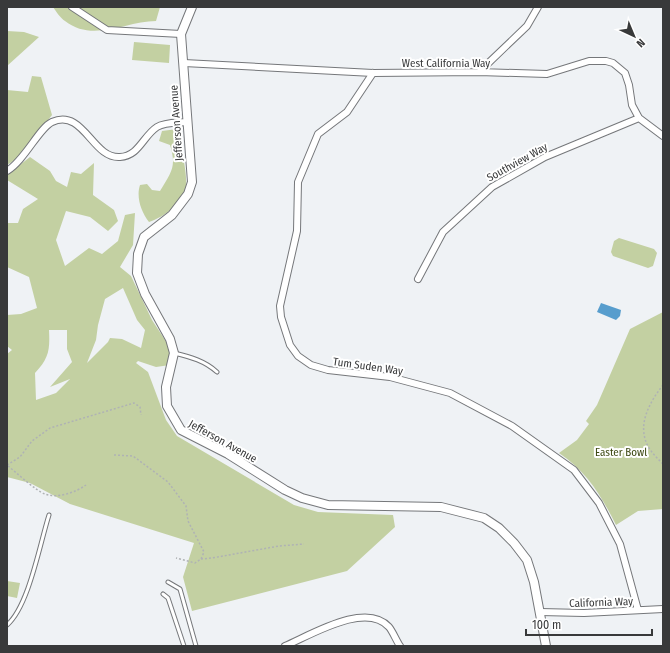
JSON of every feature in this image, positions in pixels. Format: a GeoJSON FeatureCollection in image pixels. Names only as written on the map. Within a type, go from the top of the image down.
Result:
{"type":"FeatureCollection","features":[{"type":"Feature","properties":{"kind":"street"},"geometry":{"type":"LineString","coordinates":[[72,7],[107,30],[181,34]]}},
{"type":"Feature","properties":{"kind":"street","name":"Jefferson Avenue"},"geometry":{"type":"LineString","coordinates":[[192,7],[181,34],[192,182],[188,194],[172,215],[144,237],[138,254],[137,273],[145,294],[170,339],[174,353],[166,387],[167,406],[181,430],[228,454],[285,490],[302,498],[328,505],[441,507],[484,518],[504,533],[527,560],[534,582],[546,646]]}},
{"type":"Feature","properties":{"kind":"street"},"geometry":{"type":"LineString","coordinates":[[480,72],[527,26],[538,7]]}},
{"type":"Feature","properties":{"kind":"street","name":"West California Way"},"geometry":{"type":"LineString","coordinates":[[184,63],[373,73],[480,72],[547,74],[590,61],[606,61],[613,63],[625,73],[629,85],[632,105],[639,118],[663,136]]}},
{"type":"Feature","properties":{"kind":"street","name":"Tum Suden Way"},"geometry":{"type":"LineString","coordinates":[[373,73],[347,112],[318,134],[298,182],[297,231],[280,306],[281,316],[290,345],[298,356],[311,365],[328,370],[390,377],[450,393],[512,426],[574,470],[599,503],[620,544],[638,610]]}},
{"type":"Feature","properties":{"kind":"street","name":"Southview Way"},"geometry":{"type":"LineString","coordinates":[[418,279],[443,232],[492,187],[545,157],[639,118]]}},
{"type":"Feature","properties":{"kind":"street"},"geometry":{"type":"LineString","coordinates":[[7,171],[21,160],[46,127],[56,121],[66,120],[78,125],[101,150],[113,157],[120,157],[133,153],[157,128],[162,125],[187,122]]}},
{"type":"Feature","properties":{"kind":"street","name":"California Way"},"geometry":{"type":"LineString","coordinates":[[540,612],[584,614],[663,609]]}},
{"type":"Feature","properties":{"kind":"street"},"geometry":{"type":"LineString","coordinates":[[285,646],[352,618],[365,616],[377,618],[389,627],[400,646]]}},
{"type":"Feature","properties":{"kind":"lane"},"geometry":{"type":"LineString","coordinates":[[174,353],[193,358],[210,366],[217,372]]}},
{"type":"Feature","properties":{"kind":"lane"},"geometry":{"type":"LineString","coordinates":[[7,625],[20,607],[28,588],[49,515]]}},
{"type":"Feature","properties":{"kind":"lane"},"geometry":{"type":"LineString","coordinates":[[168,582],[180,589],[196,646]]}},
{"type":"Feature","properties":{"kind":"lane"},"geometry":{"type":"LineString","coordinates":[[163,594],[168,598],[184,646]]}},
{"type":"Feature","properties":{"kind":"path"},"geometry":{"type":"LineString","coordinates":[[663,385],[652,400],[645,416],[644,433],[649,447],[663,464]]}},
{"type":"Feature","properties":{"kind":"path"},"geometry":{"type":"LineString","coordinates":[[86,484],[77,491],[59,495],[45,494],[8,466],[20,457],[32,441],[50,428],[134,403],[140,407],[141,415]]}},
{"type":"Feature","properties":{"kind":"path"},"geometry":{"type":"LineString","coordinates":[[114,455],[133,456],[168,482],[186,506],[188,522],[204,552],[201,559]]}},
{"type":"Feature","properties":{"kind":"path"},"geometry":{"type":"LineString","coordinates":[[176,558],[195,562],[201,559],[279,546],[304,544]]}},
{"type":"Feature","properties":{"kind":"green space"},"geometry":{"type":"Polygon","coordinates":[[[53,7],[160,7],[156,21],[98,31],[76,27],[63,20],[53,7]]]}},
{"type":"Feature","properties":{"kind":"green space"},"geometry":{"type":"Polygon","coordinates":[[[7,31],[24,32],[39,37],[7,66],[7,31]]]}},
{"type":"Feature","properties":{"kind":"green space"},"geometry":{"type":"Polygon","coordinates":[[[134,42],[170,45],[169,63],[132,60],[134,42]]]}},
{"type":"Feature","properties":{"kind":"green space"},"geometry":{"type":"Polygon","coordinates":[[[32,76],[41,77],[52,115],[18,158],[7,165],[7,90],[28,92],[32,76]]]}},
{"type":"Feature","properties":{"kind":"green space"},"geometry":{"type":"Polygon","coordinates":[[[177,129],[185,166],[186,187],[181,199],[172,209],[161,217],[149,222],[140,204],[140,185],[147,184],[152,190],[160,191],[170,174],[173,159],[170,145],[159,141],[162,131],[177,129]]]}},
{"type":"Feature","properties":{"kind":"green space"},"geometry":{"type":"Polygon","coordinates":[[[30,157],[50,171],[56,181],[67,187],[71,172],[81,174],[94,163],[93,195],[114,210],[118,221],[108,231],[90,217],[66,211],[56,240],[65,266],[89,248],[102,254],[118,241],[125,215],[135,213],[133,245],[120,267],[131,276],[152,320],[169,346],[170,365],[156,367],[138,361],[136,363],[148,372],[166,420],[177,436],[294,505],[318,512],[393,515],[395,527],[347,571],[192,611],[183,577],[194,543],[70,504],[30,483],[7,477],[7,354],[12,350],[7,346],[7,315],[21,314],[37,308],[29,277],[7,267],[7,223],[18,223],[23,209],[38,199],[7,180],[7,175],[30,157]],[[123,288],[105,299],[98,325],[96,340],[87,363],[108,342],[110,338],[122,339],[141,348],[145,330],[137,320],[123,288]],[[49,330],[48,353],[43,363],[35,373],[36,400],[56,393],[70,379],[50,387],[72,362],[67,349],[67,330],[49,330]]]}},
{"type":"Feature","properties":{"kind":"green space"},"geometry":{"type":"Polygon","coordinates":[[[619,238],[654,249],[657,253],[653,266],[648,268],[613,256],[611,252],[614,241],[619,238]]]}},
{"type":"Feature","properties":{"kind":"green space","name":"Easter Bowl"},"geometry":{"type":"Polygon","coordinates":[[[663,312],[663,509],[638,511],[616,525],[599,494],[585,476],[569,460],[559,453],[577,440],[589,424],[586,421],[597,405],[630,329],[663,312]]]}},
{"type":"Feature","properties":{"kind":"green space"},"geometry":{"type":"Polygon","coordinates":[[[7,581],[20,583],[17,598],[7,596],[7,581]]]}},
{"type":"Feature","properties":{"kind":"water"},"geometry":{"type":"Polygon","coordinates":[[[601,303],[621,310],[620,316],[616,320],[597,312],[601,303]]]}}]}
